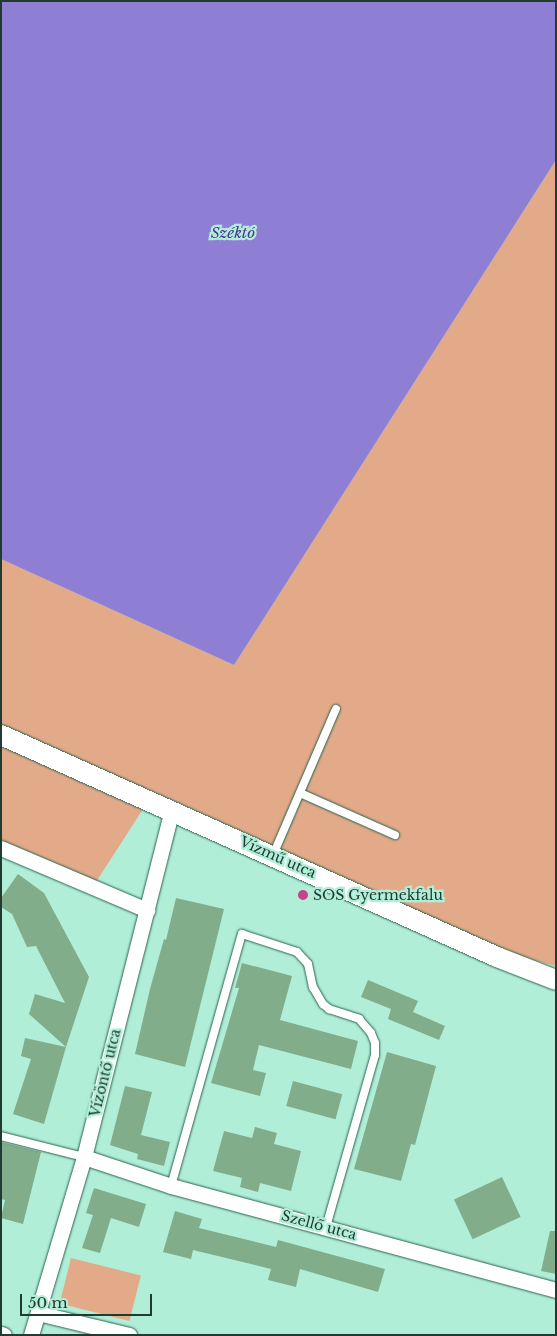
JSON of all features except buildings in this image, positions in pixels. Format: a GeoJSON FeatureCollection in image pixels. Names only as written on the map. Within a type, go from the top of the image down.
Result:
{"type":"FeatureCollection","features":[{"type":"Feature","properties":{"kind":"main road","name":"Vízmű utca"},"geometry":{"type":"LineString","coordinates":[[1,734],[497,957],[556,980]]}},
{"type":"Feature","properties":{"kind":"street","name":"Vízöntő utca"},"geometry":{"type":"LineString","coordinates":[[31,1335],[84,1157],[172,810]]}},
{"type":"Feature","properties":{"kind":"street"},"geometry":{"type":"LineString","coordinates":[[1,848],[147,910]]}},
{"type":"Feature","properties":{"kind":"street","name":"Szellő utca"},"geometry":{"type":"LineString","coordinates":[[84,1157],[171,1186],[556,1290]]}},
{"type":"Feature","properties":{"kind":"street"},"geometry":{"type":"LineString","coordinates":[[38,1313],[129,1335]]}},
{"type":"Feature","properties":{"kind":"lane"},"geometry":{"type":"LineString","coordinates":[[273,855],[336,709]]}},
{"type":"Feature","properties":{"kind":"lane"},"geometry":{"type":"LineString","coordinates":[[300,793],[395,835]]}},
{"type":"Feature","properties":{"kind":"lane"},"geometry":{"type":"LineString","coordinates":[[171,1186],[242,934],[297,952],[308,964],[313,988],[323,1004],[329,1009],[359,1019],[371,1033],[375,1043],[375,1055],[326,1227]]}},
{"type":"Feature","properties":{"kind":"lane"},"geometry":{"type":"LineString","coordinates":[[1,1136],[84,1157]]}},
{"type":"Feature","properties":{"kind":"shaded area"},"geometry":{"type":"Polygon","coordinates":[[[556,160],[556,966],[512,954],[154,792],[89,893],[1,852],[1,559],[234,665],[556,160]]]}},
{"type":"Feature","properties":{"kind":"shaded area"},"geometry":{"type":"Polygon","coordinates":[[[71,1258],[141,1275],[129,1321],[60,1304],[71,1258]]]}},
{"type":"Feature","properties":{"kind":"water","name":"Széktó"},"geometry":{"type":"Polygon","coordinates":[[[1,1],[556,1],[556,160],[234,665],[1,559],[1,1]]]}},
{"type":"Feature","properties":{"kind":"place","name":"SOS Gyermekfalu"},"geometry":{"type":"Point","coordinates":[303,895]}}]}
